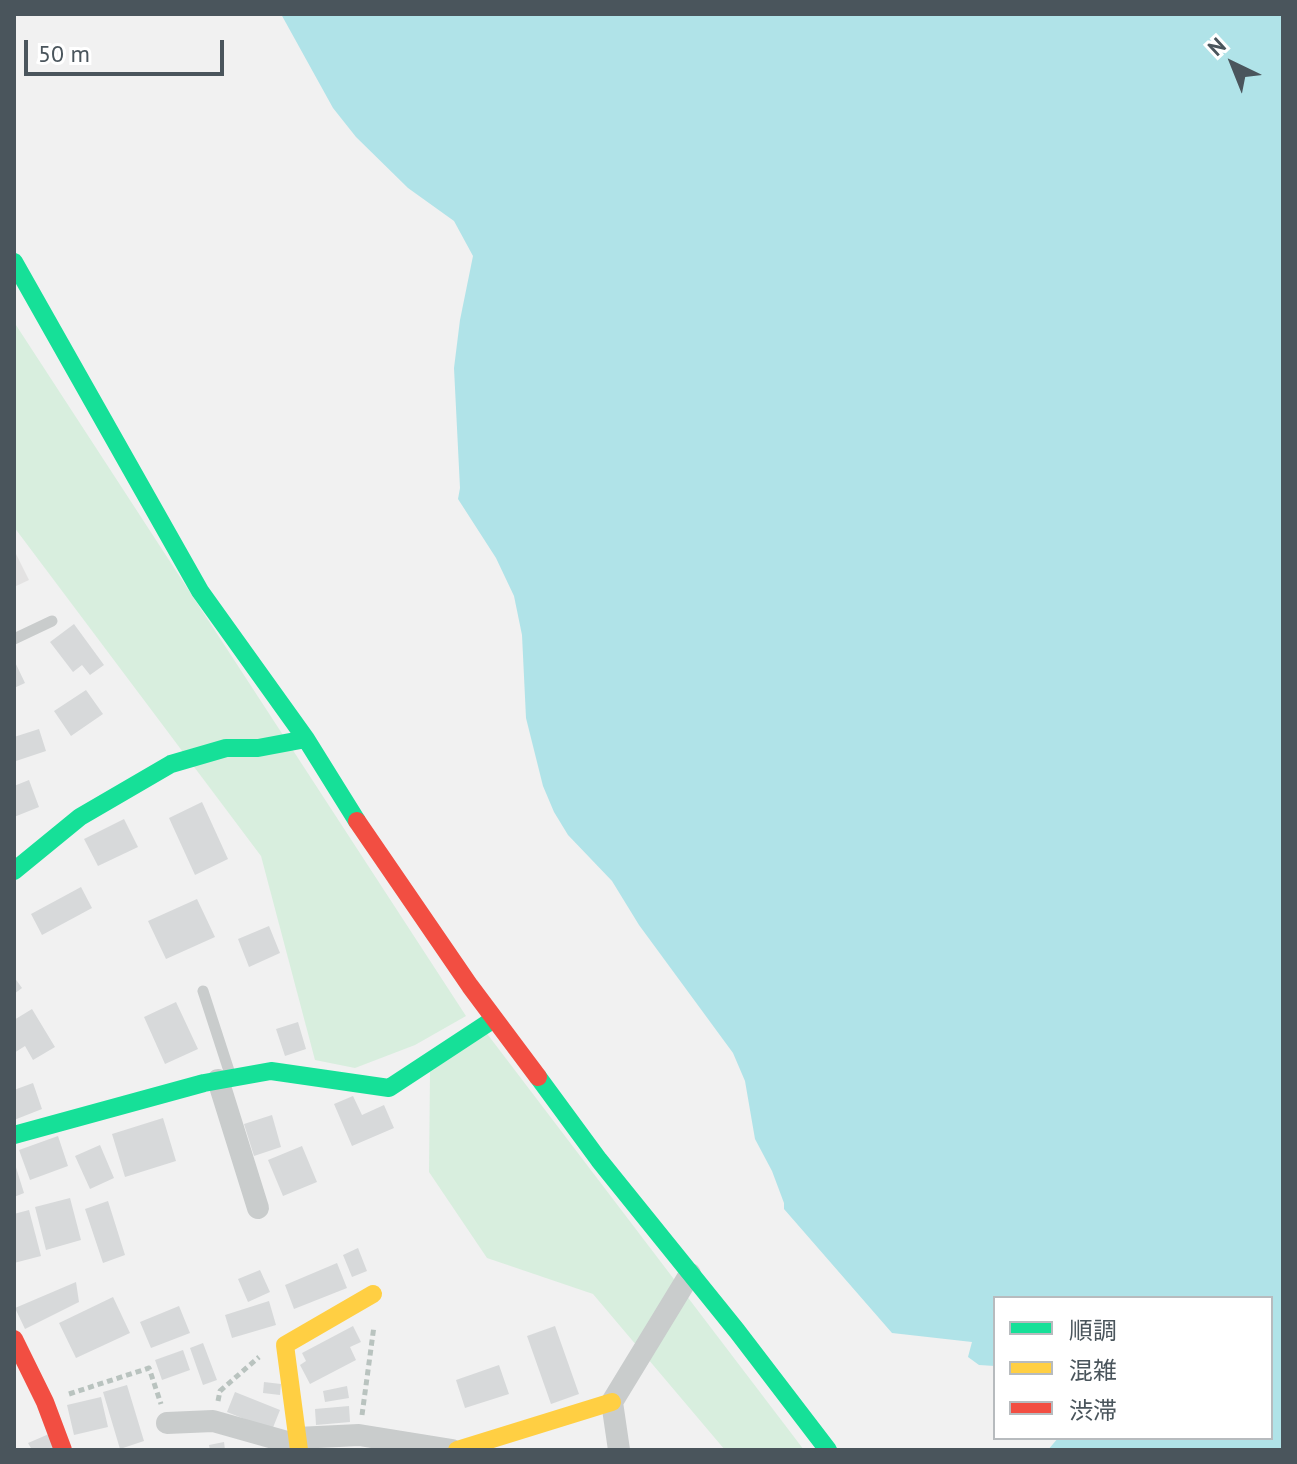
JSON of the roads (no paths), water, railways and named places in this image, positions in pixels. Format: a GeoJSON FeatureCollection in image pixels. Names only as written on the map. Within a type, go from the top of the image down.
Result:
{"type":"FeatureCollection","features":[{"type":"Feature","properties":{"kind":"street"},"geometry":{"type":"LineString","coordinates":[[14,262],[200,591],[306,739],[351,813],[494,1019],[599,1160],[828,1450]]}},
{"type":"Feature","properties":{"kind":"street"},"geometry":{"type":"LineString","coordinates":[[14,871],[80,817],[171,764],[226,748],[258,748],[306,739]]}},
{"type":"Feature","properties":{"kind":"street"},"geometry":{"type":"LineString","coordinates":[[14,1135],[224,1079],[271,1071],[389,1088],[494,1019]]}},
{"type":"Feature","properties":{"kind":"street"},"geometry":{"type":"LineString","coordinates":[[224,1079],[258,1208]]}},
{"type":"Feature","properties":{"kind":"street"},"geometry":{"type":"LineString","coordinates":[[619,1450],[612,1402],[690,1274]]}},
{"type":"Feature","properties":{"kind":"street"},"geometry":{"type":"LineString","coordinates":[[298,1445],[285,1345],[373,1294]]}},
{"type":"Feature","properties":{"kind":"street"},"geometry":{"type":"LineString","coordinates":[[14,1339],[45,1402],[63,1450]]}},
{"type":"Feature","properties":{"kind":"street"},"geometry":{"type":"LineString","coordinates":[[167,1423],[213,1421],[298,1445],[359,1435],[454,1450],[612,1402]]}},
{"type":"Feature","properties":{"kind":"lane"},"geometry":{"type":"LineString","coordinates":[[14,639],[52,621]]}},
{"type":"Feature","properties":{"kind":"lane"},"geometry":{"type":"LineString","coordinates":[[203,991],[224,1079]]}},
{"type":"Feature","properties":{"kind":"water"},"geometry":{"type":"Polygon","coordinates":[[[281,14],[1283,14],[1283,1450],[1048,1450],[1056,1440],[1273,1440],[1273,1296],[993,1296],[993,1366],[979,1365],[968,1357],[972,1342],[892,1333],[784,1209],[772,1171],[755,1139],[745,1081],[733,1053],[639,925],[612,881],[568,835],[543,786],[526,718],[522,635],[514,596],[496,558],[458,499],[454,368],[473,256],[454,221],[408,188],[356,137],[333,108],[281,14]]]}}]}
